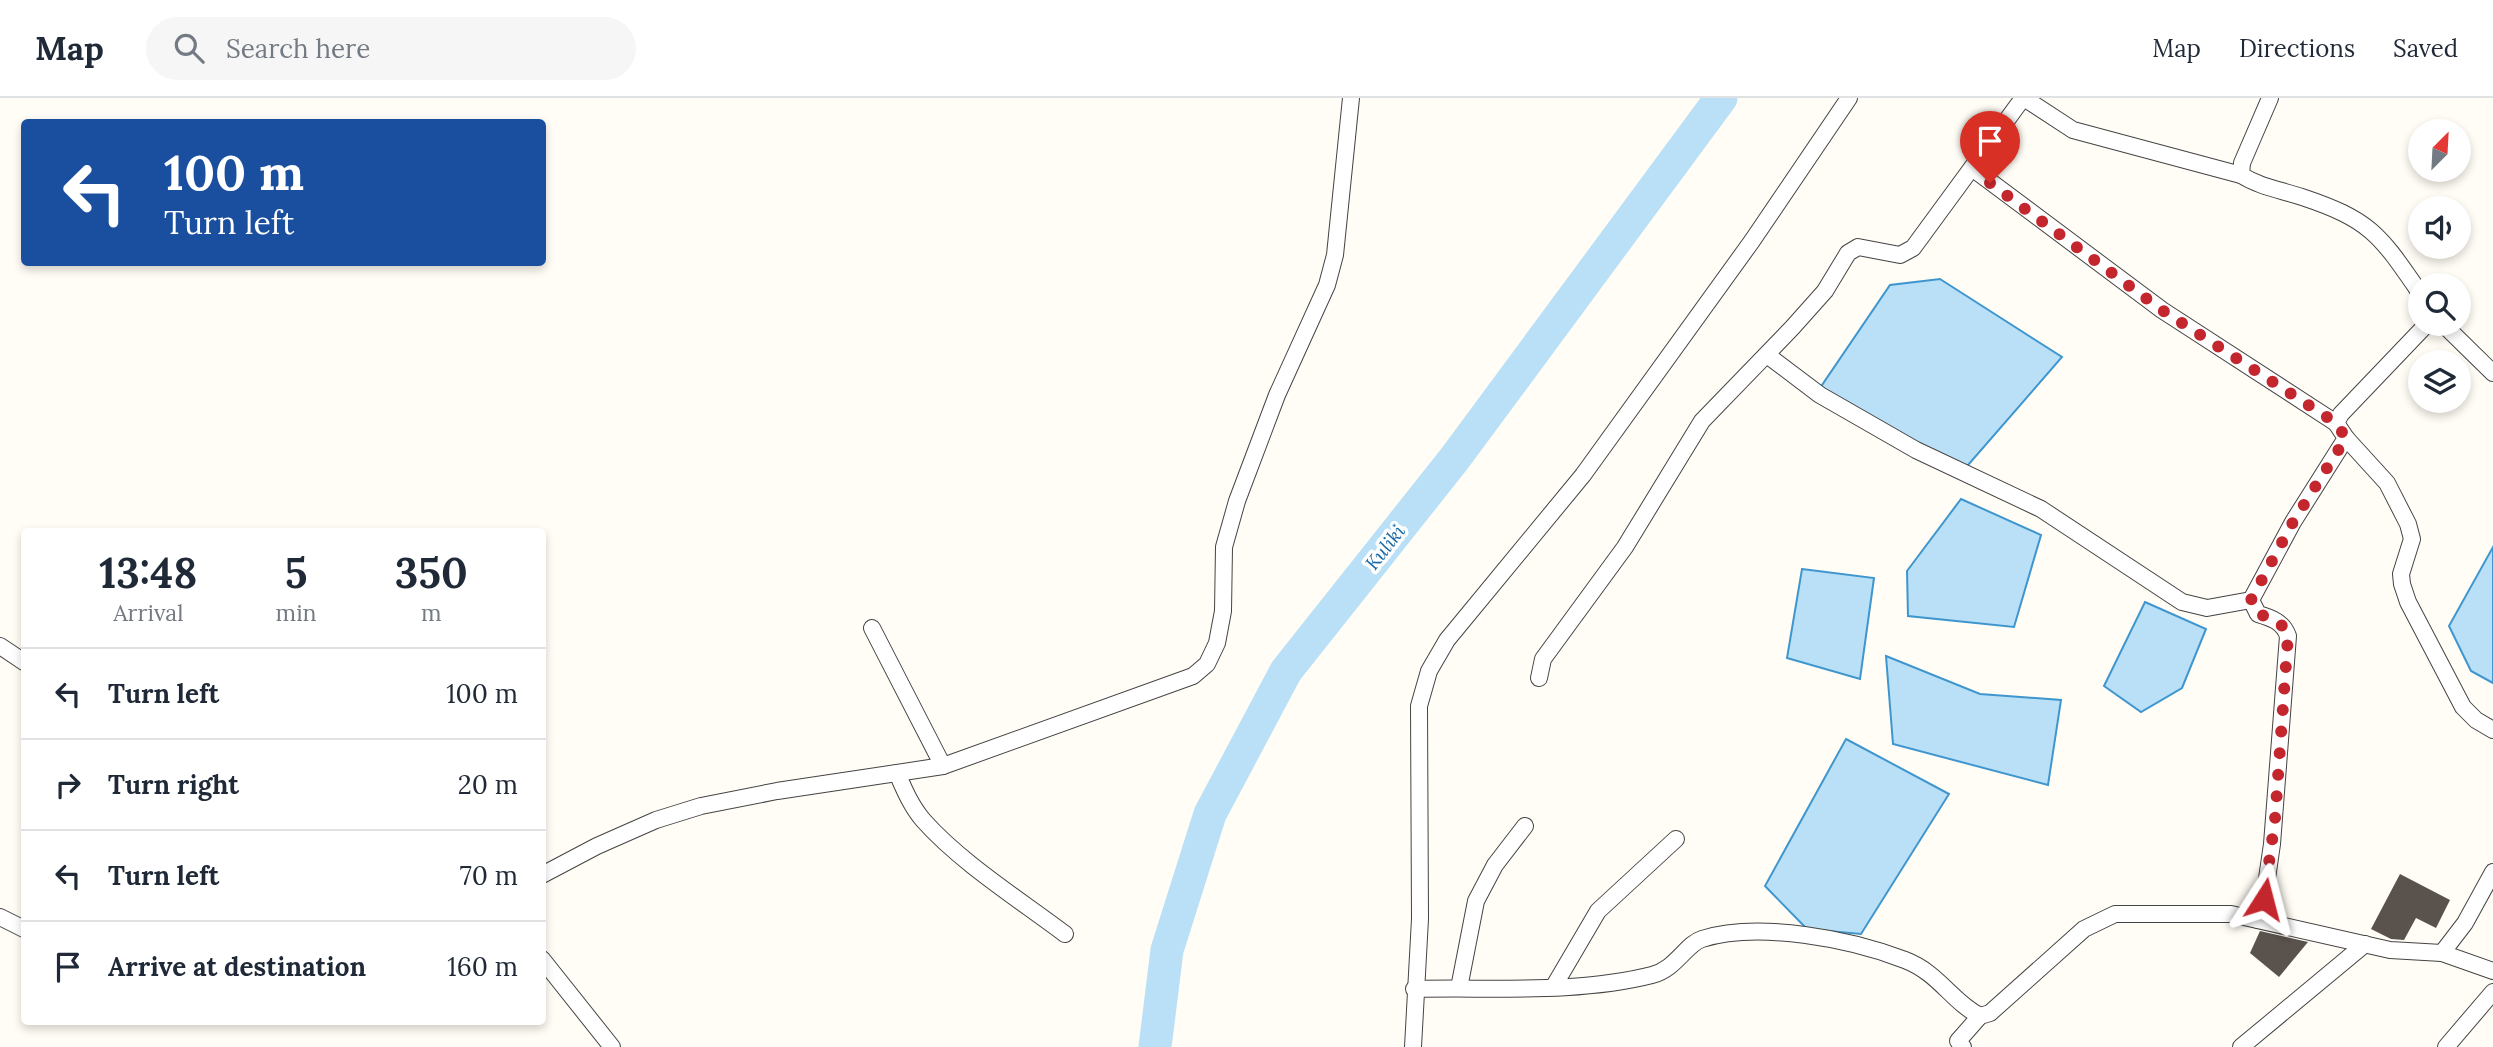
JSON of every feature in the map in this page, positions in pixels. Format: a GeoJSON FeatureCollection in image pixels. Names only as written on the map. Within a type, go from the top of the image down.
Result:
{"type":"FeatureCollection","features":[{"type":"Feature","properties":{"kind":"street"},"geometry":{"type":"LineString","coordinates":[[546,874],[597,846],[644,825],[701,806],[943,766],[1193,676],[1207,664],[1217,643],[1223,611],[1224,547],[1237,501],[1277,396],[1327,285],[1335,255],[1351,98]]}},
{"type":"Feature","properties":{"kind":"street"},"geometry":{"type":"LineString","coordinates":[[1413,1047],[1414,989],[1420,919],[1419,706],[1429,671],[1447,640],[1583,475],[1752,241],[1849,98]]}},
{"type":"Feature","properties":{"kind":"street"},"geometry":{"type":"LineString","coordinates":[[1539,678],[1543,659],[1625,547],[1702,421],[1825,291],[1849,253],[1858,247],[1900,255],[1913,248],[2024,98],[2073,130],[2241,175],[2255,183],[2340,210],[2364,223],[2383,240],[2408,276]]}},
{"type":"Feature","properties":{"kind":"street"},"geometry":{"type":"LineString","coordinates":[[2241,175],[2242,163],[2270,98]]}},
{"type":"Feature","properties":{"kind":"street"},"geometry":{"type":"LineString","coordinates":[[1972,168],[2162,310],[2336,423],[2346,438],[2387,482],[2408,524],[2412,539],[2401,574],[2408,602],[2463,707],[2476,720],[2493,730]]}},
{"type":"Feature","properties":{"kind":"street"},"geometry":{"type":"LineString","coordinates":[[2336,423],[2341,414],[2416,336]]}},
{"type":"Feature","properties":{"kind":"street"},"geometry":{"type":"LineString","coordinates":[[2455,336],[2493,373]]}},
{"type":"Feature","properties":{"kind":"street"},"geometry":{"type":"LineString","coordinates":[[1767,355],[1820,395],[1916,450],[2041,509],[2182,602],[2207,608],[2251,600]]}},
{"type":"Feature","properties":{"kind":"street"},"geometry":{"type":"LineString","coordinates":[[2251,600],[2311,492],[2346,438]]}},
{"type":"Feature","properties":{"kind":"street"},"geometry":{"type":"LineString","coordinates":[[2251,600],[2258,614],[2274,619],[2285,627],[2288,636],[2271,858],[2258,920]]}},
{"type":"Feature","properties":{"kind":"street"},"geometry":{"type":"LineString","coordinates":[[872,628],[943,766]]}},
{"type":"Feature","properties":{"kind":"street"},"geometry":{"type":"LineString","coordinates":[[0,646],[21,660]]}},
{"type":"Feature","properties":{"kind":"street"},"geometry":{"type":"LineString","coordinates":[[897,773],[923,820],[942,838],[1065,934]]}},
{"type":"Feature","properties":{"kind":"street"},"geometry":{"type":"LineString","coordinates":[[1458,988],[1476,901],[1495,865],[1525,827]]}},
{"type":"Feature","properties":{"kind":"street"},"geometry":{"type":"LineString","coordinates":[[1554,986],[1598,911],[1676,839]]}},
{"type":"Feature","properties":{"kind":"street"},"geometry":{"type":"LineString","coordinates":[[2442,953],[2465,923],[2493,872]]}},
{"type":"Feature","properties":{"kind":"street"},"geometry":{"type":"LineString","coordinates":[[1957,1045],[1980,1016],[1990,1013],[2084,929],[2115,914],[2231,914],[2393,951],[2442,953],[2493,971]]}},
{"type":"Feature","properties":{"kind":"street"},"geometry":{"type":"LineString","coordinates":[[0,917],[21,928]]}},
{"type":"Feature","properties":{"kind":"street"},"geometry":{"type":"LineString","coordinates":[[1414,989],[1588,985],[1654,975],[1675,965],[1699,939],[1754,931],[1852,944],[1908,961],[1940,980],[1968,1010],[1980,1016]]}},
{"type":"Feature","properties":{"kind":"street"},"geometry":{"type":"LineString","coordinates":[[2241,1047],[2365,944]]}},
{"type":"Feature","properties":{"kind":"street"},"geometry":{"type":"LineString","coordinates":[[546,965],[612,1047]]}},
{"type":"Feature","properties":{"kind":"street"},"geometry":{"type":"LineString","coordinates":[[2446,1047],[2493,992]]}},
{"type":"Feature","properties":{"kind":"water"},"geometry":{"type":"Polygon","coordinates":[[[1940,279],[2062,357],[1962,472],[1818,391],[1890,285],[1940,279]]]}},
{"type":"Feature","properties":{"kind":"water"},"geometry":{"type":"Polygon","coordinates":[[[1961,499],[2041,535],[2014,627],[1908,616],[1907,571],[1961,499]]]}},
{"type":"Feature","properties":{"kind":"water"},"geometry":{"type":"Polygon","coordinates":[[[2493,547],[2493,683],[2471,671],[2449,626],[2493,547]]]}},
{"type":"Feature","properties":{"kind":"water"},"geometry":{"type":"Polygon","coordinates":[[[1802,569],[1874,578],[1860,679],[1787,658],[1802,569]]]}},
{"type":"Feature","properties":{"kind":"water"},"geometry":{"type":"Polygon","coordinates":[[[2145,602],[2206,629],[2182,688],[2141,712],[2104,686],[2145,602]]]}},
{"type":"Feature","properties":{"kind":"water"},"geometry":{"type":"Polygon","coordinates":[[[1886,656],[1980,694],[2061,700],[2048,785],[1893,744],[1886,656]]]}},
{"type":"Feature","properties":{"kind":"water"},"geometry":{"type":"Polygon","coordinates":[[[1846,739],[1949,794],[1861,934],[1807,929],[1765,886],[1846,739]]]}},
{"type":"Feature","properties":{"kind":"building"},"geometry":{"type":"Polygon","coordinates":[[[2400,874],[2450,900],[2436,928],[2416,918],[2404,940],[2391,939],[2371,929],[2400,874]]]}},
{"type":"Feature","properties":{"kind":"building"},"geometry":{"type":"Polygon","coordinates":[[[2260,931],[2308,942],[2279,977],[2250,953],[2260,931]]]}},
{"type":"Feature","properties":{"kind":"waterway","name":"Kuliki"},"geometry":{"type":"LineString","coordinates":[[1155,1047],[1167,950],[1210,814],[1286,671],[1455,458],[1721,98]]}},
{"type":"Feature","properties":{"kind":"route"},"geometry":{"type":"LineString","coordinates":[[1990,183],[2162,310],[2209,338],[2336,423],[2346,438],[2329,461],[2293,522],[2251,600],[2258,614],[2274,619],[2285,627],[2288,636],[2275,819],[2264,899]]}}]}
